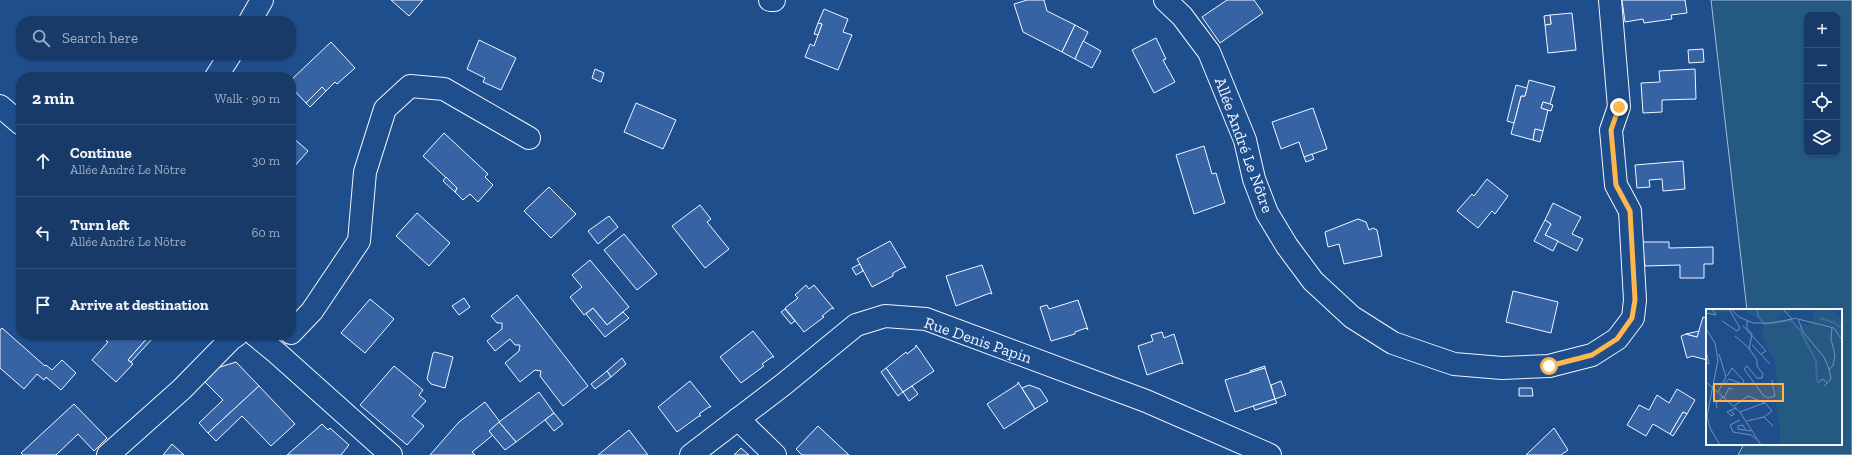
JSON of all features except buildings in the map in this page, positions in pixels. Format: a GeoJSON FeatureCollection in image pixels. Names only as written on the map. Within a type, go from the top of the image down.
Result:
{"type":"FeatureCollection","features":[{"type":"Feature","properties":{"kind":"main road"},"geometry":{"type":"LineString","coordinates":[[253,16],[262,0]]}},
{"type":"Feature","properties":{"kind":"main road","name":"Allée André Le Nôtre"},"geometry":{"type":"LineString","coordinates":[[1164,0],[1182,16],[1209,52],[1245,140],[1254,179],[1267,213],[1287,246],[1313,281],[1352,317],[1393,342],[1454,364],[1502,368],[1549,366],[1592,355],[1617,339],[1632,318],[1635,300],[1630,211],[1616,185],[1611,130],[1619,107],[1610,0]]}},
{"type":"Feature","properties":{"kind":"main road"},"geometry":{"type":"LineString","coordinates":[[219,72],[227,60]]}},
{"type":"Feature","properties":{"kind":"main road"},"geometry":{"type":"LineString","coordinates":[[296,328],[312,311],[359,241],[365,172],[385,109],[410,86],[444,89],[528,138]]}},
{"type":"Feature","properties":{"kind":"main road","name":"Rue Denis Papin"},"geometry":{"type":"LineString","coordinates":[[691,455],[784,384],[856,325],[885,316],[926,319],[1146,401],[1270,455]]}},
{"type":"Feature","properties":{"kind":"main road"},"geometry":{"type":"LineString","coordinates":[[108,455],[182,389],[230,340]]}},
{"type":"Feature","properties":{"kind":"main road"},"geometry":{"type":"LineString","coordinates":[[260,340],[277,353],[391,455]]}},
{"type":"Feature","properties":{"kind":"main road"},"geometry":{"type":"LineString","coordinates":[[277,353],[286,340]]}},
{"type":"Feature","properties":{"kind":"main road"},"geometry":{"type":"LineString","coordinates":[[738,419],[775,455]]}},
{"type":"Feature","properties":{"kind":"shaded area"},"geometry":{"type":"Polygon","coordinates":[[[1711,0],[1852,0],[1852,455],[1738,455],[1743,445],[1842,445],[1842,309],[1747,309],[1711,0]]]}},
{"type":"Feature","properties":{"kind":"route"},"geometry":{"type":"LineString","coordinates":[[1549,366],[1592,355],[1617,339],[1632,318],[1635,300],[1630,211],[1616,185],[1611,130],[1619,107]]}}]}
